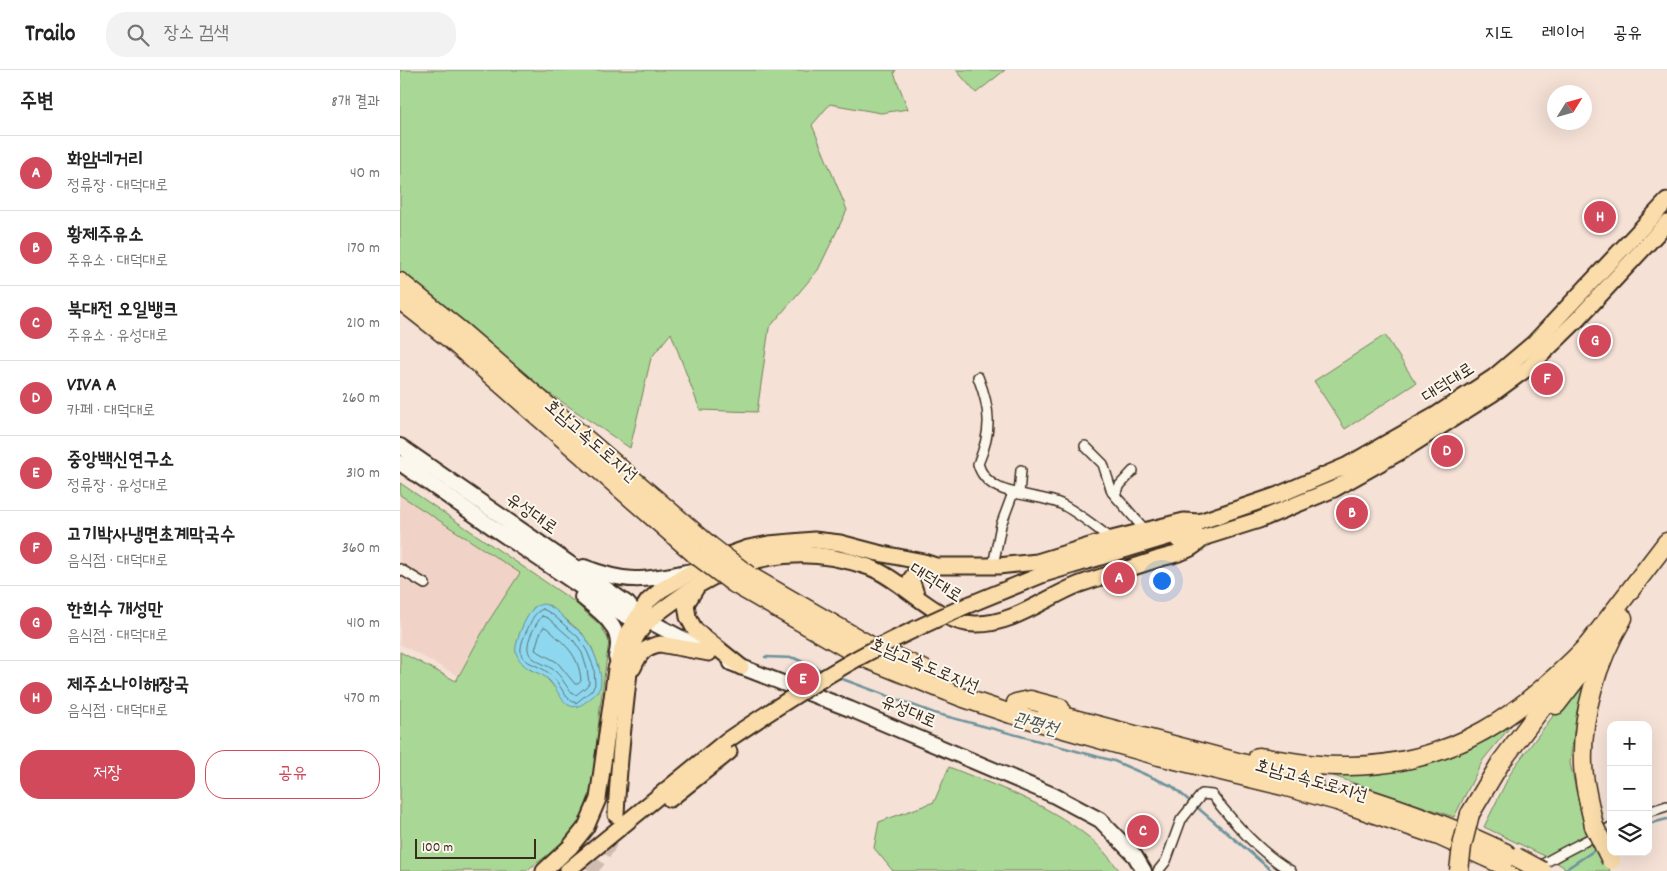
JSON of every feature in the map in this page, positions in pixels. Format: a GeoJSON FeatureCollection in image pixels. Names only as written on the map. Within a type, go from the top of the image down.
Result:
{"type":"FeatureCollection","features":[{"type":"Feature","properties":{"kind":"highway","name":"호남고속도로지선"},"geometry":{"type":"LineString","coordinates":[[400,282],[470,340],[700,563]]}},
{"type":"Feature","properties":{"kind":"highway","name":"호남고속도로지선"},"geometry":{"type":"LineString","coordinates":[[400,300],[451,340],[700,563],[741,579],[871,646],[917,667],[1016,703],[1287,774],[1399,808],[1446,825],[1509,867]]}},
{"type":"Feature","properties":{"kind":"highway"},"geometry":{"type":"LineString","coordinates":[[1459,871],[1462,846],[1501,762],[1667,542]]}},
{"type":"Feature","properties":{"kind":"highway"},"geometry":{"type":"LineString","coordinates":[[1468,871],[1475,816],[1508,768],[1667,561]]}},
{"type":"Feature","properties":{"kind":"highway","name":"호남고속도로지선"},"geometry":{"type":"LineString","coordinates":[[741,579],[862,657],[961,697],[1011,714],[1151,754],[1328,798],[1416,827],[1509,867],[1542,871]]}},
{"type":"Feature","properties":{"kind":"highway"},"geometry":{"type":"LineString","coordinates":[[1615,865],[1583,767],[1584,728],[1598,672],[1611,639],[1623,618]]}},
{"type":"Feature","properties":{"kind":"highway"},"geometry":{"type":"LineString","coordinates":[[1016,703],[1030,700],[1255,756],[1327,766],[1373,765],[1400,762],[1431,754],[1487,730],[1524,705],[1570,664],[1592,640]]}},
{"type":"Feature","properties":{"kind":"main road","name":"대덕대로"},"geometry":{"type":"LineString","coordinates":[[971,609],[1044,574],[1188,531],[1199,522],[1278,495],[1346,466],[1436,415],[1494,376],[1534,343],[1667,201]]}},
{"type":"Feature","properties":{"kind":"main road","name":"대덕대로"},"geometry":{"type":"LineString","coordinates":[[971,609],[1186,538],[1205,537],[1259,520],[1334,489],[1405,449],[1492,394],[1529,367],[1577,320],[1667,223]]}},
{"type":"Feature","properties":{"kind":"main road","name":"유성대로"},"geometry":{"type":"LineString","coordinates":[[400,446],[628,604],[644,618],[709,653],[741,667],[850,709],[1052,795],[1100,820],[1135,856],[1144,871]]}},
{"type":"Feature","properties":{"kind":"main road","name":"유성대로"},"geometry":{"type":"LineString","coordinates":[[400,463],[621,614],[628,617],[644,618]]}},
{"type":"Feature","properties":{"kind":"main road","name":"대덕대로"},"geometry":{"type":"LineString","coordinates":[[644,618],[648,601],[700,563],[748,548],[769,544],[814,540],[840,543],[878,554],[936,566],[993,566],[1037,562],[1145,530],[1184,521],[1199,522]]}},
{"type":"Feature","properties":{"kind":"main road","name":"대덕대로"},"geometry":{"type":"LineString","coordinates":[[700,563],[743,563],[765,557],[804,554],[842,559],[875,569],[938,611],[963,623],[976,624],[997,622],[1079,585],[1188,550],[1205,537]]}},
{"type":"Feature","properties":{"kind":"main road"},"geometry":{"type":"LineString","coordinates":[[548,549],[580,565],[605,575],[620,578],[648,580],[700,563]]}},
{"type":"Feature","properties":{"kind":"main road","name":"대덕대로"},"geometry":{"type":"LineString","coordinates":[[644,618],[687,592],[700,563]]}},
{"type":"Feature","properties":{"kind":"main road"},"geometry":{"type":"LineString","coordinates":[[700,563],[692,594],[686,604],[690,622],[695,630],[741,667]]}},
{"type":"Feature","properties":{"kind":"main road"},"geometry":{"type":"LineString","coordinates":[[917,597],[911,579],[917,571],[936,566]]}},
{"type":"Feature","properties":{"kind":"main road"},"geometry":{"type":"LineString","coordinates":[[544,871],[570,847],[586,827],[598,798],[618,643],[612,627],[602,615],[558,571]]}},
{"type":"Feature","properties":{"kind":"main road"},"geometry":{"type":"LineString","coordinates":[[567,871],[731,744],[840,680],[971,609]]}},
{"type":"Feature","properties":{"kind":"main road"},"geometry":{"type":"LineString","coordinates":[[616,669],[627,633],[644,618]]}},
{"type":"Feature","properties":{"kind":"main road"},"geometry":{"type":"LineString","coordinates":[[616,815],[618,771],[630,662],[635,639],[644,618]]}},
{"type":"Feature","properties":{"kind":"main road"},"geometry":{"type":"LineString","coordinates":[[628,679],[639,654],[653,645],[660,644],[709,653]]}},
{"type":"Feature","properties":{"kind":"main road"},"geometry":{"type":"LineString","coordinates":[[579,871],[731,744]]}},
{"type":"Feature","properties":{"kind":"street"},"geometry":{"type":"LineString","coordinates":[[978,377],[987,398],[989,427],[978,464],[987,480],[1016,494],[1060,504],[1112,539]]}},
{"type":"Feature","properties":{"kind":"street"},"geometry":{"type":"LineString","coordinates":[[1085,446],[1102,464],[1108,484],[1115,495],[1145,530]]}},
{"type":"Feature","properties":{"kind":"street"},"geometry":{"type":"LineString","coordinates":[[993,566],[1001,525],[1016,494],[1021,470]]}},
{"type":"Feature","properties":{"kind":"street"},"geometry":{"type":"LineString","coordinates":[[1115,495],[1120,485],[1133,471]]}},
{"type":"Feature","properties":{"kind":"street"},"geometry":{"type":"LineString","coordinates":[[400,569],[425,584]]}},
{"type":"Feature","properties":{"kind":"street"},"geometry":{"type":"LineString","coordinates":[[1158,871],[1166,861],[1181,820],[1202,794],[1212,795],[1235,823],[1277,862],[1291,871]]}},
{"type":"Feature","properties":{"kind":"street"},"geometry":{"type":"LineString","coordinates":[[1651,811],[1667,806]]}},
{"type":"Feature","properties":{"kind":"street"},"geometry":{"type":"LineString","coordinates":[[1532,871],[1554,857],[1588,841],[1602,826]]}},
{"type":"Feature","properties":{"kind":"shaded area"},"geometry":{"type":"Polygon","coordinates":[[[400,495],[520,573],[488,622],[458,676],[400,644],[400,578],[424,591],[429,582],[400,564],[400,495]]]}},
{"type":"Feature","properties":{"kind":"green space"},"geometry":{"type":"Polygon","coordinates":[[[400,70],[896,70],[894,73],[908,109],[881,113],[830,104],[812,125],[847,210],[818,270],[769,328],[757,412],[700,410],[671,333],[651,358],[630,448],[512,368],[400,271],[400,70]]]}},
{"type":"Feature","properties":{"kind":"green space"},"geometry":{"type":"Polygon","coordinates":[[[956,70],[1005,70],[976,93],[956,70]]]}},
{"type":"Feature","properties":{"kind":"green space"},"geometry":{"type":"Polygon","coordinates":[[[1385,335],[1416,383],[1345,429],[1314,381],[1385,335]]]}},
{"type":"Feature","properties":{"kind":"green space"},"geometry":{"type":"Polygon","coordinates":[[[400,483],[572,600],[601,626],[609,641],[593,783],[584,810],[578,823],[556,849],[526,871],[400,871],[400,652],[456,681],[488,622],[520,573],[400,495],[400,483]],[[549,605],[534,607],[522,628],[516,651],[529,669],[545,676],[556,689],[600,686],[599,667],[592,648],[582,633],[549,605]]]}},
{"type":"Feature","properties":{"kind":"green space"},"geometry":{"type":"Polygon","coordinates":[[[1590,667],[1577,710],[1570,763],[1581,813],[1610,871],[1570,871],[1551,859],[1484,827],[1512,770],[1590,667]]]}},
{"type":"Feature","properties":{"kind":"green space"},"geometry":{"type":"Polygon","coordinates":[[[1519,716],[1483,760],[1454,817],[1316,770],[1367,770],[1519,716]]]}},
{"type":"Feature","properties":{"kind":"green space"},"geometry":{"type":"Polygon","coordinates":[[[949,767],[1020,796],[1071,824],[1091,839],[1120,871],[893,871],[874,848],[879,822],[934,802],[949,767]]]}},
{"type":"Feature","properties":{"kind":"water"},"geometry":{"type":"Polygon","coordinates":[[[543,604],[554,609],[581,633],[590,645],[599,667],[600,687],[595,695],[580,706],[574,707],[565,702],[549,680],[526,667],[517,654],[517,641],[526,620],[536,606],[543,604]]]}},
{"type":"Feature","properties":{"kind":"waterway","name":"관평천"},"geometry":{"type":"LineString","coordinates":[[765,657],[794,658],[823,671]]}},
{"type":"Feature","properties":{"kind":"waterway","name":"관평천"},"geometry":{"type":"LineString","coordinates":[[837,677],[934,713],[1114,761],[1172,786],[1272,871]]}},
{"type":"Feature","properties":{"kind":"waterway","name":"관평천"},"geometry":{"type":"LineString","coordinates":[[1652,823],[1667,819]]}},
{"type":"Feature","properties":{"kind":"waterway","name":"관평천"},"geometry":{"type":"LineString","coordinates":[[1563,871],[1598,848]]}},
{"type":"Feature","properties":{"kind":"tunnel"},"geometry":{"type":"LineString","coordinates":[[589,871],[607,848],[613,832]]}},
{"type":"Feature","properties":{"kind":"place","name":"제주소나이해장국"},"geometry":{"type":"Point","coordinates":[1600,217]}},
{"type":"Feature","properties":{"kind":"place","name":"한희수 개성만"},"geometry":{"type":"Point","coordinates":[1595,341]}},
{"type":"Feature","properties":{"kind":"place","name":"고기박사냉면초계막국수"},"geometry":{"type":"Point","coordinates":[1547,379]}},
{"type":"Feature","properties":{"kind":"place","name":"VIVA A"},"geometry":{"type":"Point","coordinates":[1447,451]}},
{"type":"Feature","properties":{"kind":"place","name":"황제주유소"},"geometry":{"type":"Point","coordinates":[1352,513]}},
{"type":"Feature","properties":{"kind":"place","name":"화암네거리"},"geometry":{"type":"Point","coordinates":[1119,578]}},
{"type":"Feature","properties":{"kind":"place","name":"중앙백신연구소"},"geometry":{"type":"Point","coordinates":[803,679]}},
{"type":"Feature","properties":{"kind":"place","name":"북대전 오일뱅크"},"geometry":{"type":"Point","coordinates":[1143,831]}}]}
